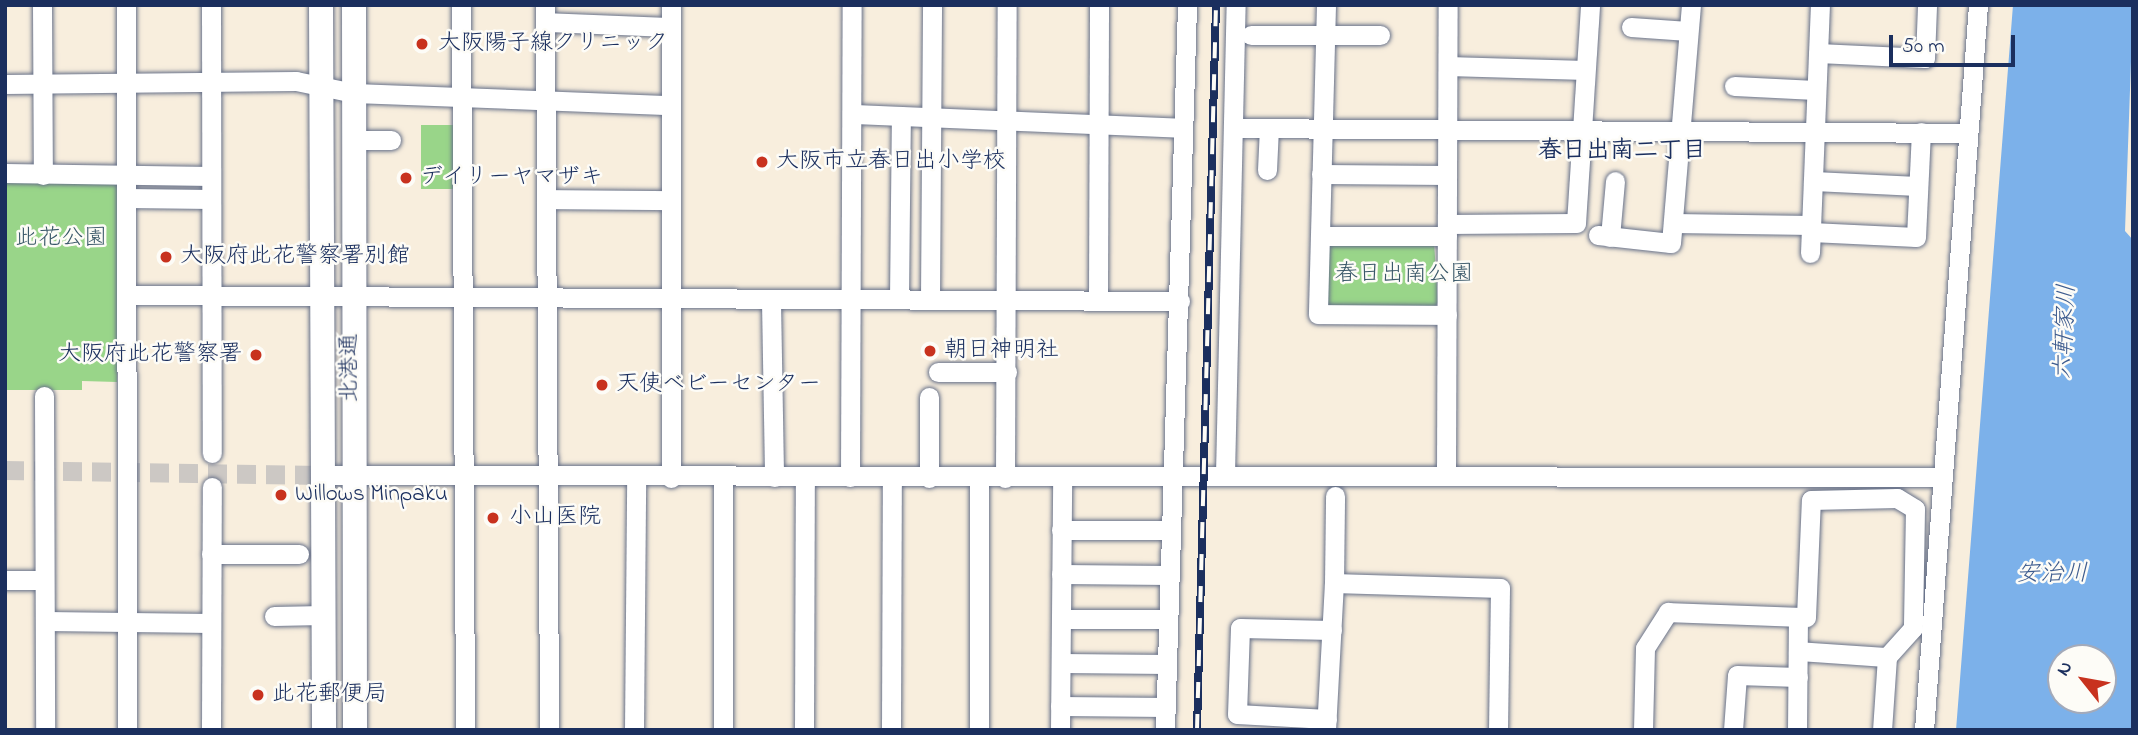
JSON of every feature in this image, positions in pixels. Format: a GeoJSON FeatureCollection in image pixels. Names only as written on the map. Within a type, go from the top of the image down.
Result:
{"type":"FeatureCollection","features":[{"type":"Feature","properties":{"kind":"main road","name":"北港通"},"geometry":{"type":"LineString","coordinates":[[321,5],[324,730]]}},
{"type":"Feature","properties":{"kind":"main road","name":"北港通"},"geometry":{"type":"LineString","coordinates":[[354,5],[351,296],[355,730]]}},
{"type":"Feature","properties":{"kind":"street"},"geometry":{"type":"LineString","coordinates":[[42,5],[43,175]]}},
{"type":"Feature","properties":{"kind":"street"},"geometry":{"type":"LineString","coordinates":[[126,5],[127,730]]}},
{"type":"Feature","properties":{"kind":"street"},"geometry":{"type":"LineString","coordinates":[[211,5],[212,453]]}},
{"type":"Feature","properties":{"kind":"street"},"geometry":{"type":"LineString","coordinates":[[461,5],[460,298],[465,730]]}},
{"type":"Feature","properties":{"kind":"street"},"geometry":{"type":"LineString","coordinates":[[671,5],[671,478]]}},
{"type":"Feature","properties":{"kind":"street"},"geometry":{"type":"LineString","coordinates":[[850,477],[852,5]]}},
{"type":"Feature","properties":{"kind":"street"},"geometry":{"type":"LineString","coordinates":[[930,298],[932,5]]}},
{"type":"Feature","properties":{"kind":"street"},"geometry":{"type":"LineString","coordinates":[[1005,478],[1007,5]]}},
{"type":"Feature","properties":{"kind":"street"},"geometry":{"type":"LineString","coordinates":[[1098,300],[1099,5]]}},
{"type":"Feature","properties":{"kind":"street"},"geometry":{"type":"LineString","coordinates":[[1166,730],[1169,530],[1180,300],[1187,5]]}},
{"type":"Feature","properties":{"kind":"street"},"geometry":{"type":"LineString","coordinates":[[1225,474],[1236,5]]}},
{"type":"Feature","properties":{"kind":"street"},"geometry":{"type":"LineString","coordinates":[[1326,5],[1318,314],[1447,315]]}},
{"type":"Feature","properties":{"kind":"street"},"geometry":{"type":"LineString","coordinates":[[1446,475],[1448,5]]}},
{"type":"Feature","properties":{"kind":"street"},"geometry":{"type":"LineString","coordinates":[[1320,236],[1576,223],[1590,5]]}},
{"type":"Feature","properties":{"kind":"street"},"geometry":{"type":"LineString","coordinates":[[1615,181],[1604,236],[1671,243],[1691,5]]}},
{"type":"Feature","properties":{"kind":"street"},"geometry":{"type":"LineString","coordinates":[[1810,253],[1820,5]]}},
{"type":"Feature","properties":{"kind":"street"},"geometry":{"type":"LineString","coordinates":[[1818,53],[1925,58],[1927,5]]}},
{"type":"Feature","properties":{"kind":"street"},"geometry":{"type":"LineString","coordinates":[[1924,730],[1946,497],[1941,477],[1978,5]]}},
{"type":"Feature","properties":{"kind":"street"},"geometry":{"type":"LineString","coordinates":[[549,730],[551,477],[544,298],[545,14],[671,27]]}},
{"type":"Feature","properties":{"kind":"street"},"geometry":{"type":"LineString","coordinates":[[1631,27],[1688,31]]}},
{"type":"Feature","properties":{"kind":"street"},"geometry":{"type":"LineString","coordinates":[[1251,35],[1380,34]]}},
{"type":"Feature","properties":{"kind":"street"},"geometry":{"type":"LineString","coordinates":[[1448,66],[1586,70]]}},
{"type":"Feature","properties":{"kind":"street"},"geometry":{"type":"LineString","coordinates":[[5,83],[320,83],[354,93],[397,98],[460,97],[671,105]]}},
{"type":"Feature","properties":{"kind":"street"},"geometry":{"type":"LineString","coordinates":[[1734,86],[1816,90]]}},
{"type":"Feature","properties":{"kind":"street"},"geometry":{"type":"LineString","coordinates":[[852,114],[1006,118],[1183,128]]}},
{"type":"Feature","properties":{"kind":"street"},"geometry":{"type":"LineString","coordinates":[[900,298],[901,116]]}},
{"type":"Feature","properties":{"kind":"street"},"geometry":{"type":"LineString","coordinates":[[1233,128],[1815,128],[1967,133]]}},
{"type":"Feature","properties":{"kind":"street"},"geometry":{"type":"LineString","coordinates":[[1267,170],[1269,128]]}},
{"type":"Feature","properties":{"kind":"street"},"geometry":{"type":"LineString","coordinates":[[1673,223],[1811,228],[1916,237],[1921,132]]}},
{"type":"Feature","properties":{"kind":"street"},"geometry":{"type":"LineString","coordinates":[[353,140],[391,140]]}},
{"type":"Feature","properties":{"kind":"street"},"geometry":{"type":"LineString","coordinates":[[5,173],[211,176]]}},
{"type":"Feature","properties":{"kind":"street"},"geometry":{"type":"LineString","coordinates":[[1321,174],[1447,175]]}},
{"type":"Feature","properties":{"kind":"street"},"geometry":{"type":"LineString","coordinates":[[1813,181],[1919,186]]}},
{"type":"Feature","properties":{"kind":"street"},"geometry":{"type":"LineString","coordinates":[[126,198],[211,199]]}},
{"type":"Feature","properties":{"kind":"street"},"geometry":{"type":"LineString","coordinates":[[546,200],[671,200]]}},
{"type":"Feature","properties":{"kind":"street"},"geometry":{"type":"LineString","coordinates":[[126,295],[771,301],[900,298],[1180,300]]}},
{"type":"Feature","properties":{"kind":"street"},"geometry":{"type":"LineString","coordinates":[[771,301],[769,400],[774,477]]}},
{"type":"Feature","properties":{"kind":"street"},"geometry":{"type":"LineString","coordinates":[[938,372],[1007,372]]}},
{"type":"Feature","properties":{"kind":"street"},"geometry":{"type":"LineString","coordinates":[[44,396],[46,730]]}},
{"type":"Feature","properties":{"kind":"street"},"geometry":{"type":"LineString","coordinates":[[929,397],[929,478]]}},
{"type":"Feature","properties":{"kind":"street"},"geometry":{"type":"LineString","coordinates":[[323,475],[671,478],[1171,477],[1225,474],[1941,477]]}},
{"type":"Feature","properties":{"kind":"street"},"geometry":{"type":"LineString","coordinates":[[634,730],[636,477]]}},
{"type":"Feature","properties":{"kind":"street"},"geometry":{"type":"LineString","coordinates":[[723,477],[723,730]]}},
{"type":"Feature","properties":{"kind":"street"},"geometry":{"type":"LineString","coordinates":[[804,730],[805,477]]}},
{"type":"Feature","properties":{"kind":"street"},"geometry":{"type":"LineString","coordinates":[[1060,730],[1062,477]]}},
{"type":"Feature","properties":{"kind":"street"},"geometry":{"type":"LineString","coordinates":[[891,730],[892,478]]}},
{"type":"Feature","properties":{"kind":"street"},"geometry":{"type":"LineString","coordinates":[[979,478],[979,730]]}},
{"type":"Feature","properties":{"kind":"street"},"geometry":{"type":"LineString","coordinates":[[211,730],[212,487]]}},
{"type":"Feature","properties":{"kind":"street"},"geometry":{"type":"LineString","coordinates":[[1332,630],[1240,628],[1237,714],[1327,724],[1332,630],[1334,583],[1335,496]]}},
{"type":"Feature","properties":{"kind":"street"},"geometry":{"type":"LineString","coordinates":[[1643,730],[1645,648],[1668,612],[1806,617],[1811,500],[1897,498],[1915,509],[1913,628],[1887,657],[1882,730]]}},
{"type":"Feature","properties":{"kind":"street"},"geometry":{"type":"LineString","coordinates":[[1061,530],[1169,530]]}},
{"type":"Feature","properties":{"kind":"street"},"geometry":{"type":"LineString","coordinates":[[211,554],[299,554]]}},
{"type":"Feature","properties":{"kind":"street"},"geometry":{"type":"LineString","coordinates":[[1061,574],[1168,575]]}},
{"type":"Feature","properties":{"kind":"street"},"geometry":{"type":"LineString","coordinates":[[5,580],[44,580]]}},
{"type":"Feature","properties":{"kind":"street"},"geometry":{"type":"LineString","coordinates":[[1334,583],[1500,588],[1498,730]]}},
{"type":"Feature","properties":{"kind":"street"},"geometry":{"type":"LineString","coordinates":[[274,616],[323,615]]}},
{"type":"Feature","properties":{"kind":"street"},"geometry":{"type":"LineString","coordinates":[[1797,730],[1798,617]]}},
{"type":"Feature","properties":{"kind":"street"},"geometry":{"type":"LineString","coordinates":[[1061,619],[1167,618]]}},
{"type":"Feature","properties":{"kind":"street"},"geometry":{"type":"LineString","coordinates":[[45,621],[211,623]]}},
{"type":"Feature","properties":{"kind":"street"},"geometry":{"type":"LineString","coordinates":[[1798,651],[1887,657]]}},
{"type":"Feature","properties":{"kind":"street"},"geometry":{"type":"LineString","coordinates":[[1060,663],[1167,664]]}},
{"type":"Feature","properties":{"kind":"street"},"geometry":{"type":"LineString","coordinates":[[1733,730],[1737,675],[1798,677]]}},
{"type":"Feature","properties":{"kind":"street"},"geometry":{"type":"LineString","coordinates":[[1060,706],[1166,708]]}},
{"type":"Feature","properties":{"kind":"green space"},"geometry":{"type":"Polygon","coordinates":[[[421,125],[455,125],[455,189],[421,189],[421,125]]]}},
{"type":"Feature","properties":{"kind":"green space","name":"此花公園"},"geometry":{"type":"Polygon","coordinates":[[[5,178],[117,183],[117,382],[82,381],[82,390],[5,390],[5,178]]]}},
{"type":"Feature","properties":{"kind":"green space","name":"春日出南公園"},"geometry":{"type":"Polygon","coordinates":[[[1434,242],[1438,302],[1433,310],[1325,307],[1327,243],[1434,242]]]}},
{"type":"Feature","properties":{"kind":"water","name":"安治川"},"geometry":{"type":"Polygon","coordinates":[[[2013,5],[2133,5],[2125,231],[2133,240],[2133,730],[1956,730],[2013,5]]]}},
{"type":"Feature","properties":{"kind":"tunnel"},"geometry":{"type":"LineString","coordinates":[[5,470],[323,475]]}},
{"type":"Feature","properties":{"kind":"railway"},"geometry":{"type":"LineString","coordinates":[[1197,730],[1216,5]]}},
{"type":"Feature","properties":{"kind":"place","name":"大阪陽子線クリニック"},"geometry":{"type":"Point","coordinates":[422,44]}},
{"type":"Feature","properties":{"kind":"place","name":"大阪市立春日出小学校"},"geometry":{"type":"Point","coordinates":[762,162]}},
{"type":"Feature","properties":{"kind":"place","name":"デイリーヤマザキ"},"geometry":{"type":"Point","coordinates":[406,178]}},
{"type":"Feature","properties":{"kind":"place","name":"大阪府此花警察署別館"},"geometry":{"type":"Point","coordinates":[166,257]}},
{"type":"Feature","properties":{"kind":"place","name":"朝日神明社"},"geometry":{"type":"Point","coordinates":[930,351]}},
{"type":"Feature","properties":{"kind":"place","name":"大阪府此花警察署"},"geometry":{"type":"Point","coordinates":[256,355]}},
{"type":"Feature","properties":{"kind":"place","name":"天使ベビーセンター"},"geometry":{"type":"Point","coordinates":[602,385]}},
{"type":"Feature","properties":{"kind":"place","name":"Willows Minpaku"},"geometry":{"type":"Point","coordinates":[281,495]}},
{"type":"Feature","properties":{"kind":"place","name":"小山医院"},"geometry":{"type":"Point","coordinates":[493,518]}},
{"type":"Feature","properties":{"kind":"place","name":"此花郵便局"},"geometry":{"type":"Point","coordinates":[258,695]}},
{"type":"Feature","properties":{"kind":"district","name":"春日出南二丁目"},"geometry":{"type":"Point","coordinates":[1622,152]}},
{"type":"Feature","properties":{"kind":"water label","name":"六軒家川"},"geometry":{"type":"Point","coordinates":[2066,332]}}]}
